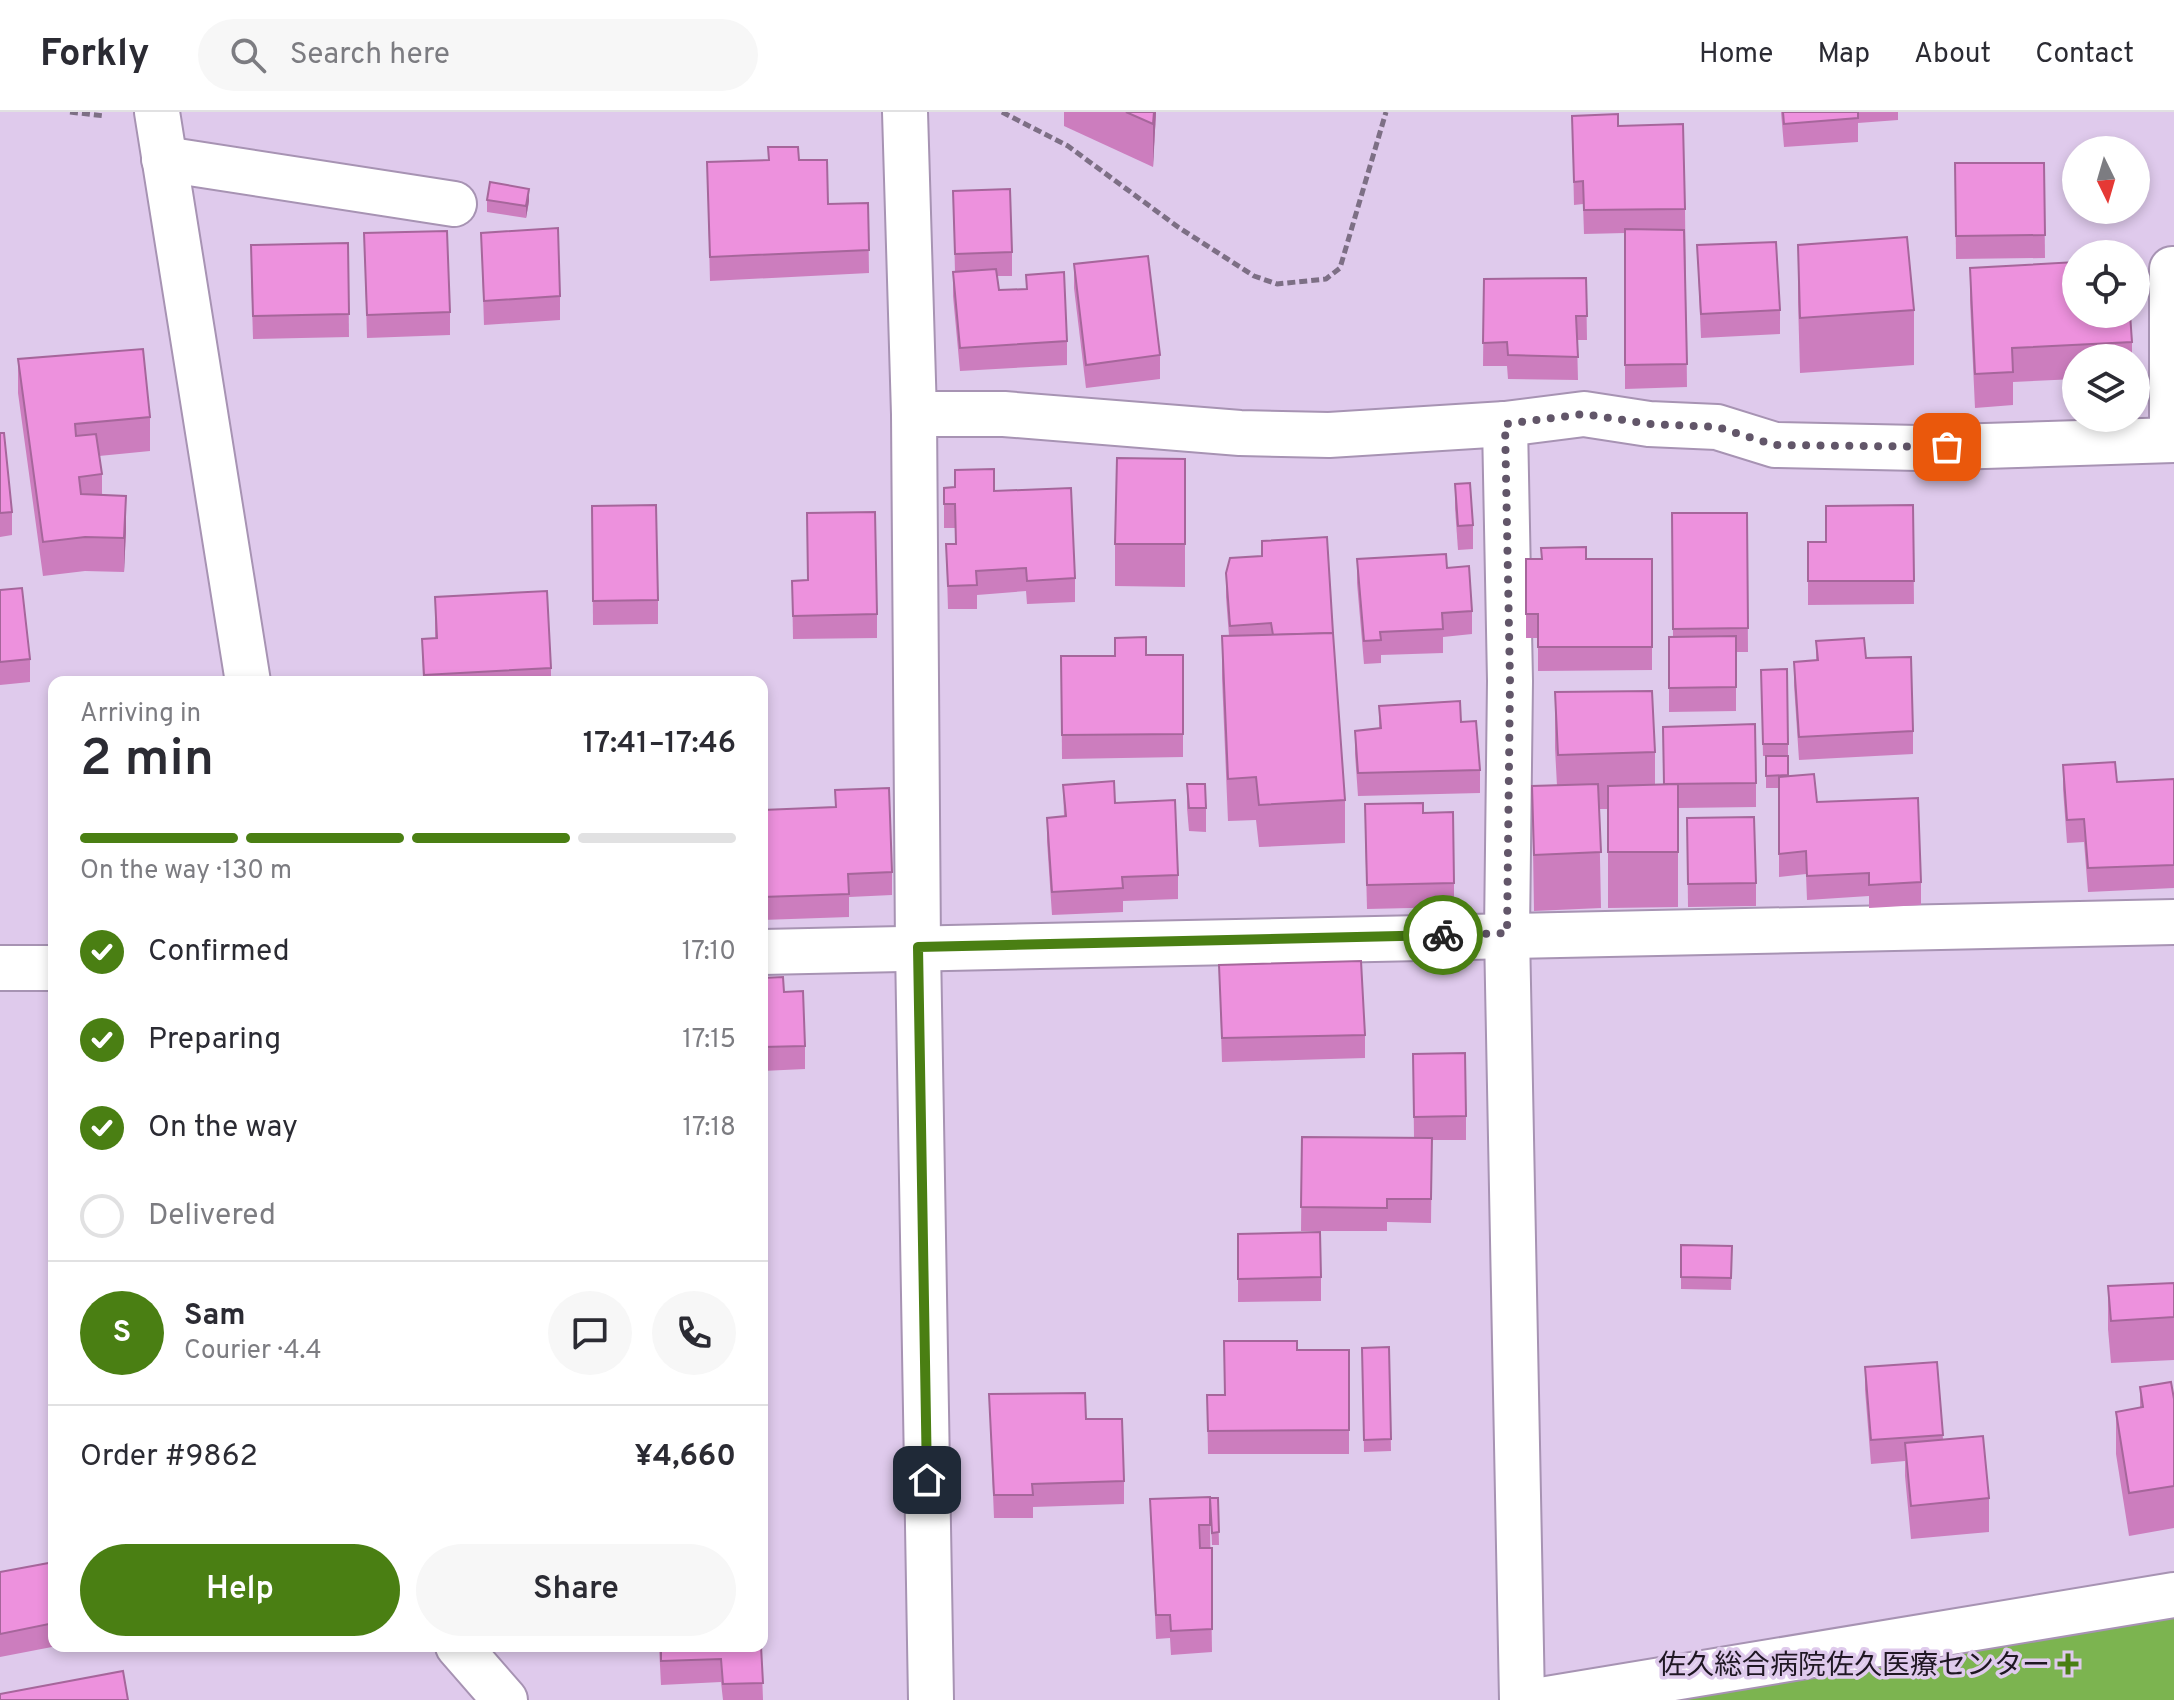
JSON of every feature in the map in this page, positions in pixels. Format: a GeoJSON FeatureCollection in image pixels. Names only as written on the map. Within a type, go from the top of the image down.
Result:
{"type":"FeatureCollection","features":[{"type":"Feature","properties":{"kind":"street"},"geometry":{"type":"LineString","coordinates":[[157,112],[247,676]]}},
{"type":"Feature","properties":{"kind":"street"},"geometry":{"type":"LineString","coordinates":[[905,112],[914,414],[918,947],[931,1700]]}},
{"type":"Feature","properties":{"kind":"street"},"geometry":{"type":"LineString","coordinates":[[164,159],[454,204]]}},
{"type":"Feature","properties":{"kind":"street"},"geometry":{"type":"LineString","coordinates":[[914,414],[1004,414],[1240,433],[1329,435],[1505,424],[1584,414],[1649,424],[1717,427],[1775,445],[1919,448],[2173,440],[2172,269]]}},
{"type":"Feature","properties":{"kind":"street"},"geometry":{"type":"LineString","coordinates":[[1505,424],[1510,681],[1507,933],[1522,1700]]}},
{"type":"Feature","properties":{"kind":"street"},"geometry":{"type":"LineString","coordinates":[[768,952],[1507,933],[2174,922]]}},
{"type":"Feature","properties":{"kind":"street"},"geometry":{"type":"LineString","coordinates":[[0,968],[48,968]]}},
{"type":"Feature","properties":{"kind":"street"},"geometry":{"type":"LineString","coordinates":[[1541,1700],[2174,1595]]}},
{"type":"Feature","properties":{"kind":"street"},"geometry":{"type":"LineString","coordinates":[[463,1652],[505,1700]]}},
{"type":"Feature","properties":{"kind":"path"},"geometry":{"type":"LineString","coordinates":[[1002,112],[1068,146],[1178,227],[1254,276],[1277,284],[1326,279],[1340,268],[1386,112]]}},
{"type":"Feature","properties":{"kind":"green space","name":"佐久総合病院佐久医療センター"},"geometry":{"type":"Polygon","coordinates":[[[2174,1618],[2174,1700],[1659,1700],[2174,1618]]]}},
{"type":"Feature","properties":{"kind":"building"},"geometry":{"type":"Polygon","coordinates":[[[1126,112],[1154,112],[1153,124],[1126,112]]]}},
{"type":"Feature","properties":{"kind":"building"},"geometry":{"type":"Polygon","coordinates":[[[1783,112],[1858,112],[1858,118],[1784,124],[1783,112]]]}},
{"type":"Feature","properties":{"kind":"building"},"geometry":{"type":"Polygon","coordinates":[[[1618,114],[1618,126],[1683,124],[1685,209],[1584,210],[1583,181],[1574,182],[1572,116],[1618,114]]]}},
{"type":"Feature","properties":{"kind":"building"},"geometry":{"type":"Polygon","coordinates":[[[768,147],[798,147],[799,160],[827,160],[828,204],[868,203],[869,250],[710,257],[707,162],[769,160],[768,147]]]}},
{"type":"Feature","properties":{"kind":"building"},"geometry":{"type":"Polygon","coordinates":[[[1955,163],[2044,163],[2045,235],[1956,236],[1955,163]]]}},
{"type":"Feature","properties":{"kind":"building"},"geometry":{"type":"Polygon","coordinates":[[[490,182],[529,189],[526,206],[487,200],[490,182]]]}},
{"type":"Feature","properties":{"kind":"building"},"geometry":{"type":"Polygon","coordinates":[[[1010,189],[1012,252],[955,254],[953,191],[1010,189]]]}},
{"type":"Feature","properties":{"kind":"building"},"geometry":{"type":"Polygon","coordinates":[[[558,228],[560,296],[484,301],[481,233],[558,228]]]}},
{"type":"Feature","properties":{"kind":"building"},"geometry":{"type":"Polygon","coordinates":[[[1625,229],[1684,230],[1687,364],[1625,365],[1625,229]]]}},
{"type":"Feature","properties":{"kind":"building"},"geometry":{"type":"Polygon","coordinates":[[[447,231],[450,312],[367,315],[364,233],[447,231]]]}},
{"type":"Feature","properties":{"kind":"building"},"geometry":{"type":"Polygon","coordinates":[[[1907,237],[1914,310],[1800,318],[1798,245],[1907,237]]]}},
{"type":"Feature","properties":{"kind":"building"},"geometry":{"type":"Polygon","coordinates":[[[1776,242],[1780,310],[1701,314],[1697,245],[1776,242]]]}},
{"type":"Feature","properties":{"kind":"building"},"geometry":{"type":"Polygon","coordinates":[[[348,243],[349,314],[253,316],[251,245],[348,243]]]}},
{"type":"Feature","properties":{"kind":"building"},"geometry":{"type":"Polygon","coordinates":[[[1148,256],[1160,355],[1086,365],[1074,264],[1148,256]]]}},
{"type":"Feature","properties":{"kind":"building"},"geometry":{"type":"Polygon","coordinates":[[[2062,263],[2062,328],[2131,328],[2132,342],[2012,348],[2013,372],[1975,374],[1970,268],[2062,263]]]}},
{"type":"Feature","properties":{"kind":"building"},"geometry":{"type":"Polygon","coordinates":[[[996,269],[999,290],[1027,289],[1026,275],[1064,272],[1067,341],[960,348],[953,272],[996,269]]]}},
{"type":"Feature","properties":{"kind":"building"},"geometry":{"type":"Polygon","coordinates":[[[1586,278],[1587,316],[1576,316],[1578,357],[1508,355],[1507,342],[1483,343],[1484,279],[1586,278]]]}},
{"type":"Feature","properties":{"kind":"building"},"geometry":{"type":"Polygon","coordinates":[[[143,349],[150,417],[75,424],[76,436],[96,434],[102,474],[79,477],[81,494],[126,496],[124,538],[85,537],[43,542],[18,359],[143,349]]]}},
{"type":"Feature","properties":{"kind":"building"},"geometry":{"type":"Polygon","coordinates":[[[0,433],[4,433],[12,512],[0,513],[0,433]]]}},
{"type":"Feature","properties":{"kind":"building"},"geometry":{"type":"Polygon","coordinates":[[[1117,458],[1185,459],[1185,544],[1115,544],[1117,458]]]}},
{"type":"Feature","properties":{"kind":"building"},"geometry":{"type":"Polygon","coordinates":[[[994,469],[994,491],[1071,488],[1075,578],[1027,581],[1026,568],[976,571],[977,585],[948,586],[946,544],[956,544],[955,504],[944,504],[944,488],[955,487],[955,470],[994,469]]]}},
{"type":"Feature","properties":{"kind":"building"},"geometry":{"type":"Polygon","coordinates":[[[1470,483],[1473,525],[1458,526],[1455,484],[1470,483]]]}},
{"type":"Feature","properties":{"kind":"building"},"geometry":{"type":"Polygon","coordinates":[[[656,505],[658,600],[593,601],[592,506],[656,505]]]}},
{"type":"Feature","properties":{"kind":"building"},"geometry":{"type":"Polygon","coordinates":[[[1913,505],[1914,581],[1808,581],[1808,542],[1826,542],[1826,506],[1913,505]]]}},
{"type":"Feature","properties":{"kind":"building"},"geometry":{"type":"Polygon","coordinates":[[[875,512],[877,614],[793,616],[792,581],[808,580],[807,513],[875,512]]]}},
{"type":"Feature","properties":{"kind":"building"},"geometry":{"type":"Polygon","coordinates":[[[1672,513],[1747,513],[1748,628],[1673,629],[1672,513]]]}},
{"type":"Feature","properties":{"kind":"building"},"geometry":{"type":"Polygon","coordinates":[[[1327,537],[1333,633],[1273,635],[1271,623],[1230,626],[1226,573],[1230,558],[1262,556],[1262,541],[1327,537]]]}},
{"type":"Feature","properties":{"kind":"building"},"geometry":{"type":"Polygon","coordinates":[[[1586,547],[1586,559],[1652,559],[1652,647],[1538,647],[1538,614],[1526,614],[1526,559],[1542,559],[1541,548],[1586,547]]]}},
{"type":"Feature","properties":{"kind":"building"},"geometry":{"type":"Polygon","coordinates":[[[1446,554],[1447,568],[1469,566],[1472,611],[1442,613],[1443,629],[1380,632],[1381,640],[1364,641],[1357,559],[1446,554]]]}},
{"type":"Feature","properties":{"kind":"building"},"geometry":{"type":"Polygon","coordinates":[[[22,588],[30,659],[0,662],[0,590],[22,588]]]}},
{"type":"Feature","properties":{"kind":"building"},"geometry":{"type":"Polygon","coordinates":[[[547,591],[551,668],[424,675],[422,639],[437,638],[435,597],[547,591]]]}},
{"type":"Feature","properties":{"kind":"building"},"geometry":{"type":"Polygon","coordinates":[[[1333,633],[1345,800],[1259,805],[1256,777],[1228,779],[1222,636],[1333,633]]]}},
{"type":"Feature","properties":{"kind":"building"},"geometry":{"type":"Polygon","coordinates":[[[1736,636],[1736,687],[1669,688],[1669,637],[1736,636]]]}},
{"type":"Feature","properties":{"kind":"building"},"geometry":{"type":"Polygon","coordinates":[[[1146,637],[1146,655],[1183,655],[1183,734],[1062,735],[1061,656],[1115,656],[1115,638],[1146,637]]]}},
{"type":"Feature","properties":{"kind":"building"},"geometry":{"type":"Polygon","coordinates":[[[1864,638],[1866,658],[1911,657],[1913,731],[1799,737],[1794,662],[1818,660],[1816,641],[1864,638]]]}},
{"type":"Feature","properties":{"kind":"building"},"geometry":{"type":"Polygon","coordinates":[[[1787,669],[1788,744],[1763,744],[1761,670],[1787,669]]]}},
{"type":"Feature","properties":{"kind":"building"},"geometry":{"type":"Polygon","coordinates":[[[1652,691],[1655,752],[1558,755],[1555,692],[1652,691]]]}},
{"type":"Feature","properties":{"kind":"building"},"geometry":{"type":"Polygon","coordinates":[[[1460,701],[1461,722],[1476,721],[1480,770],[1358,773],[1355,731],[1381,728],[1379,706],[1460,701]]]}},
{"type":"Feature","properties":{"kind":"building"},"geometry":{"type":"Polygon","coordinates":[[[1755,724],[1756,783],[1664,784],[1663,727],[1755,724]]]}},
{"type":"Feature","properties":{"kind":"building"},"geometry":{"type":"Polygon","coordinates":[[[1766,756],[1788,756],[1788,775],[1766,776],[1766,756]]]}},
{"type":"Feature","properties":{"kind":"building"},"geometry":{"type":"Polygon","coordinates":[[[2115,762],[2117,782],[2174,779],[2174,865],[2088,868],[2084,819],[2067,820],[2063,765],[2115,762]]]}},
{"type":"Feature","properties":{"kind":"building"},"geometry":{"type":"Polygon","coordinates":[[[1814,774],[1817,802],[1918,798],[1921,882],[1869,885],[1869,873],[1807,876],[1806,851],[1779,854],[1779,777],[1814,774]]]}},
{"type":"Feature","properties":{"kind":"building"},"geometry":{"type":"Polygon","coordinates":[[[1114,781],[1115,803],[1175,800],[1178,875],[1122,877],[1123,888],[1052,892],[1047,818],[1066,816],[1063,785],[1114,781]]]}},
{"type":"Feature","properties":{"kind":"building"},"geometry":{"type":"Polygon","coordinates":[[[1187,784],[1205,784],[1206,808],[1189,808],[1187,784]]]}},
{"type":"Feature","properties":{"kind":"building"},"geometry":{"type":"Polygon","coordinates":[[[1598,784],[1601,852],[1534,855],[1532,786],[1598,784]]]}},
{"type":"Feature","properties":{"kind":"building"},"geometry":{"type":"Polygon","coordinates":[[[1678,784],[1678,852],[1608,852],[1608,786],[1678,784]]]}},
{"type":"Feature","properties":{"kind":"building"},"geometry":{"type":"Polygon","coordinates":[[[889,788],[892,872],[848,874],[849,894],[768,897],[768,810],[836,807],[835,790],[889,788]]]}},
{"type":"Feature","properties":{"kind":"building"},"geometry":{"type":"Polygon","coordinates":[[[1423,803],[1423,813],[1453,812],[1454,883],[1367,885],[1365,804],[1423,803]]]}},
{"type":"Feature","properties":{"kind":"building"},"geometry":{"type":"Polygon","coordinates":[[[1754,817],[1756,883],[1688,884],[1687,818],[1754,817]]]}},
{"type":"Feature","properties":{"kind":"building"},"geometry":{"type":"Polygon","coordinates":[[[1361,961],[1365,1035],[1222,1038],[1219,965],[1361,961]]]}},
{"type":"Feature","properties":{"kind":"building"},"geometry":{"type":"Polygon","coordinates":[[[783,977],[784,992],[803,991],[805,1046],[768,1047],[768,978],[783,977]]]}},
{"type":"Feature","properties":{"kind":"building"},"geometry":{"type":"Polygon","coordinates":[[[1465,1053],[1466,1116],[1414,1117],[1413,1054],[1465,1053]]]}},
{"type":"Feature","properties":{"kind":"building"},"geometry":{"type":"Polygon","coordinates":[[[1302,1137],[1432,1138],[1431,1199],[1387,1199],[1387,1208],[1301,1207],[1302,1137]]]}},
{"type":"Feature","properties":{"kind":"building"},"geometry":{"type":"Polygon","coordinates":[[[1320,1232],[1321,1277],[1238,1279],[1238,1234],[1320,1232]]]}},
{"type":"Feature","properties":{"kind":"building"},"geometry":{"type":"Polygon","coordinates":[[[1681,1245],[1732,1246],[1731,1278],[1681,1277],[1681,1245]]]}},
{"type":"Feature","properties":{"kind":"building"},"geometry":{"type":"Polygon","coordinates":[[[2174,1283],[2174,1317],[2111,1321],[2108,1286],[2174,1283]]]}},
{"type":"Feature","properties":{"kind":"building"},"geometry":{"type":"Polygon","coordinates":[[[1224,1341],[1297,1341],[1297,1350],[1349,1350],[1349,1430],[1208,1431],[1207,1395],[1225,1395],[1224,1341]]]}},
{"type":"Feature","properties":{"kind":"building"},"geometry":{"type":"Polygon","coordinates":[[[1389,1347],[1391,1439],[1364,1440],[1362,1348],[1389,1347]]]}},
{"type":"Feature","properties":{"kind":"building"},"geometry":{"type":"Polygon","coordinates":[[[1937,1362],[1943,1435],[1871,1440],[1865,1367],[1937,1362]]]}},
{"type":"Feature","properties":{"kind":"building"},"geometry":{"type":"Polygon","coordinates":[[[2171,1382],[2174,1399],[2174,1486],[2129,1493],[2116,1412],[2143,1407],[2140,1387],[2171,1382]]]}},
{"type":"Feature","properties":{"kind":"building"},"geometry":{"type":"Polygon","coordinates":[[[1085,1393],[1086,1419],[1122,1419],[1124,1481],[1032,1484],[1033,1495],[994,1495],[989,1394],[1085,1393]]]}},
{"type":"Feature","properties":{"kind":"building"},"geometry":{"type":"Polygon","coordinates":[[[1983,1436],[1989,1498],[1911,1506],[1905,1443],[1983,1436]]]}},
{"type":"Feature","properties":{"kind":"building"},"geometry":{"type":"Polygon","coordinates":[[[1210,1497],[1210,1525],[1199,1525],[1200,1548],[1212,1548],[1212,1629],[1171,1631],[1170,1615],[1156,1615],[1150,1499],[1210,1497]]]}},
{"type":"Feature","properties":{"kind":"building"},"geometry":{"type":"Polygon","coordinates":[[[1210,1498],[1218,1498],[1219,1532],[1212,1533],[1210,1498]]]}},
{"type":"Feature","properties":{"kind":"building"},"geometry":{"type":"Polygon","coordinates":[[[48,1563],[48,1624],[0,1634],[0,1572],[48,1563]]]}},
{"type":"Feature","properties":{"kind":"building"},"geometry":{"type":"Polygon","coordinates":[[[661,1652],[761,1652],[763,1683],[723,1684],[721,1659],[661,1661],[661,1652]]]}},
{"type":"Feature","properties":{"kind":"building"},"geometry":{"type":"Polygon","coordinates":[[[123,1671],[128,1700],[0,1700],[0,1694],[123,1671]]]}},
{"type":"Feature","properties":{"kind":"way so far"},"geometry":{"type":"LineString","coordinates":[[1443,935],[1507,933],[1510,681],[1505,424],[1584,414],[1649,424],[1717,427],[1775,445],[1947,447]]}},
{"type":"Feature","properties":{"kind":"place","name":"佐久総合病院佐久医療センター"},"geometry":{"type":"Point","coordinates":[2068,1664]}},
{"type":"Feature","properties":{"kind":"route"},"geometry":{"type":"LineString","coordinates":[[927,1480],[918,947],[1443,935]]}}]}
